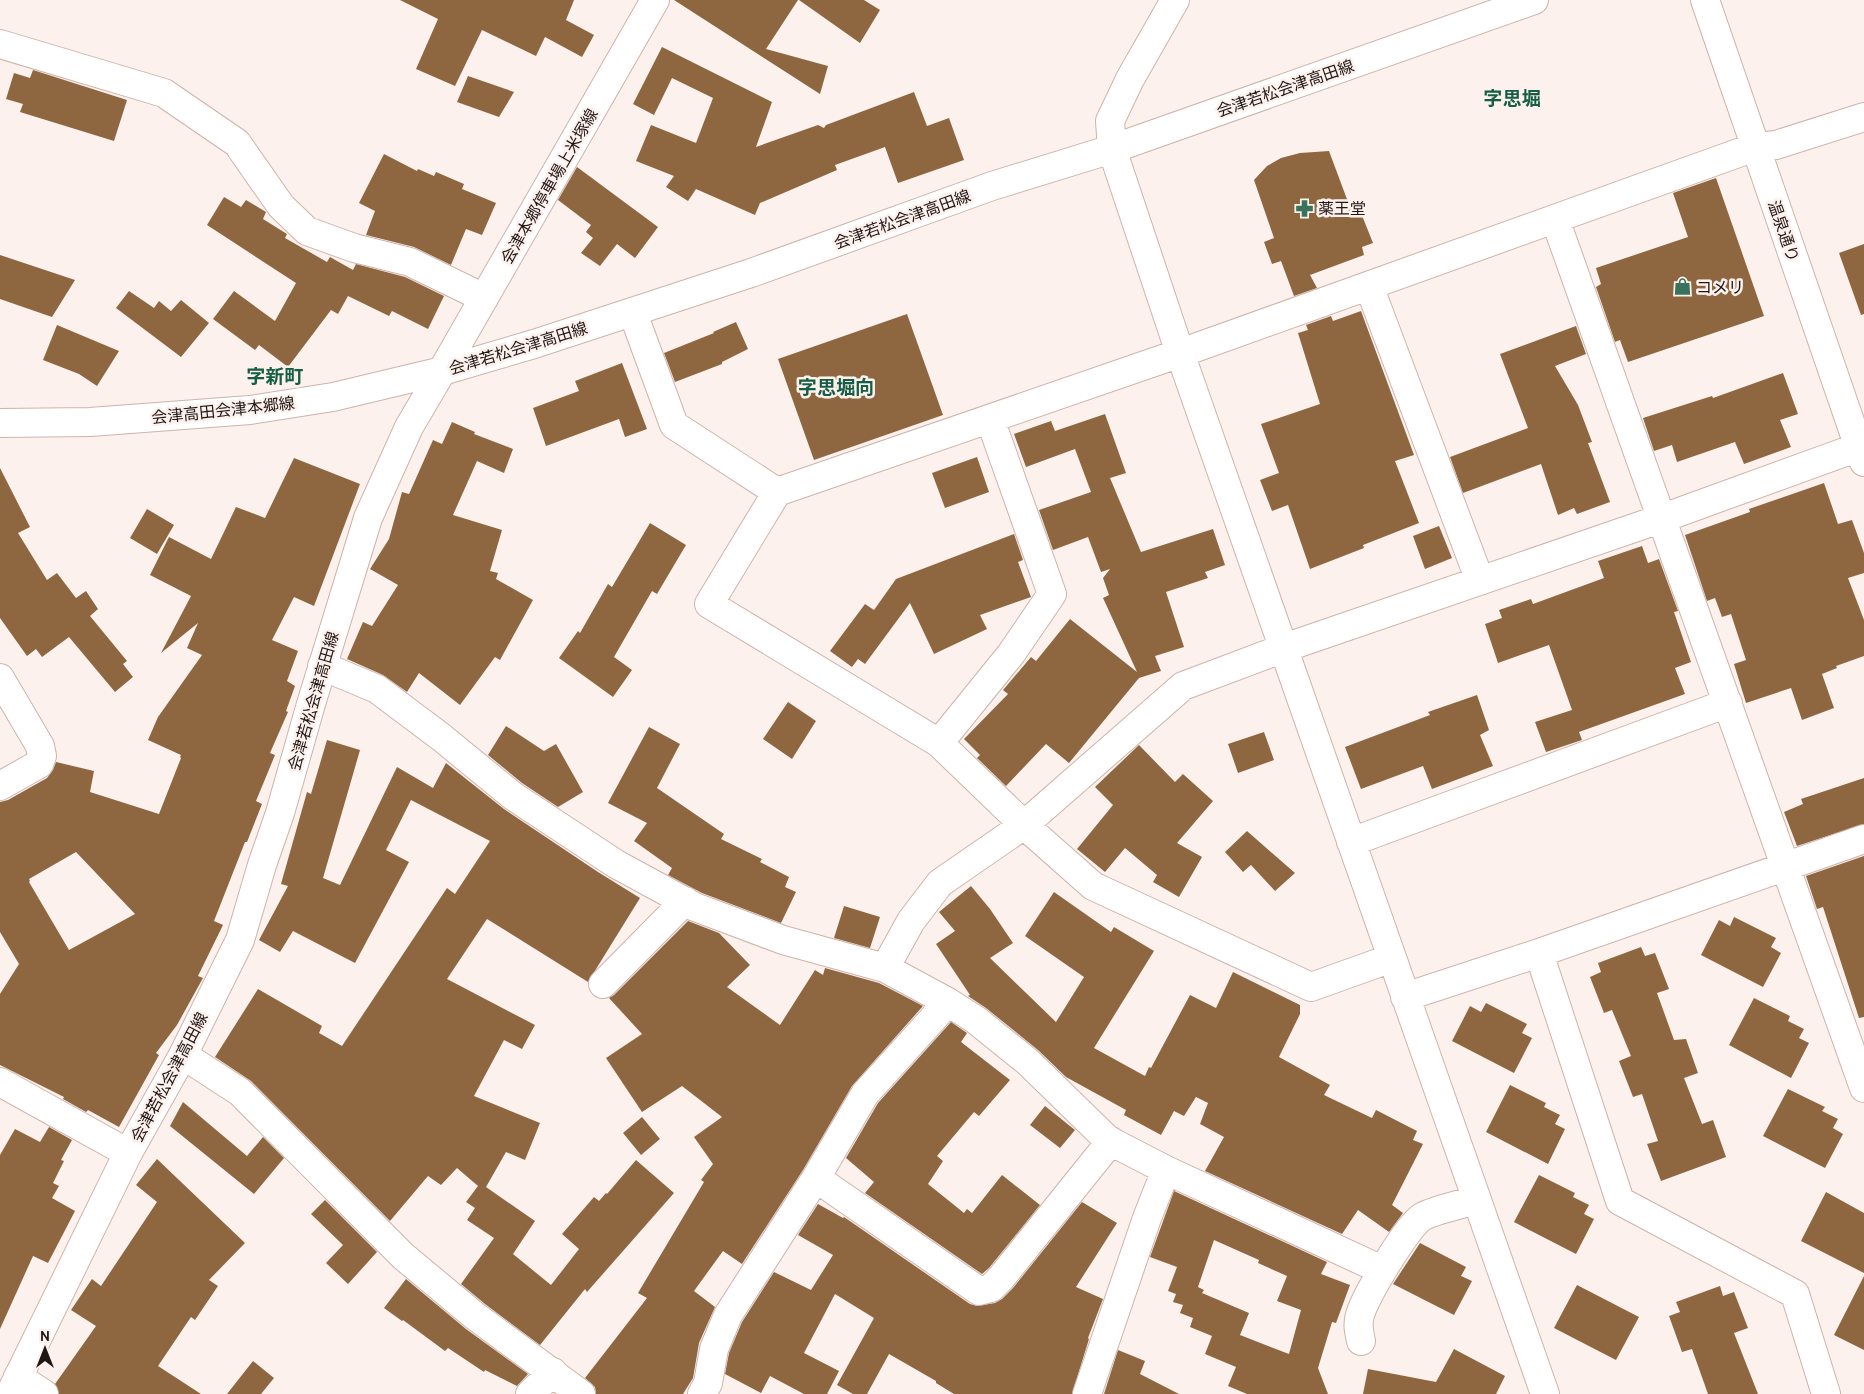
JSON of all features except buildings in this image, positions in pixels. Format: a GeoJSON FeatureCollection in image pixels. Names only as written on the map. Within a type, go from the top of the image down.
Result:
{"type":"FeatureCollection","features":[{"type":"Feature","properties":{"kind":"street","name":"会津本郷停車場上米塚線"},"geometry":{"type":"LineString","coordinates":[[442,371],[655,0]]}},
{"type":"Feature","properties":{"kind":"street"},"geometry":{"type":"LineString","coordinates":[[1175,0],[1130,79],[1110,121],[1112,149],[1180,353],[1545,1394]]}},
{"type":"Feature","properties":{"kind":"street","name":"会津若松会津高田線"},"geometry":{"type":"LineString","coordinates":[[14,1386],[128,1153],[183,1055],[240,940],[368,518],[408,427],[442,371],[633,313],[751,273],[992,186],[1112,149],[1534,0]]}},
{"type":"Feature","properties":{"kind":"street","name":"温泉通り"},"geometry":{"type":"LineString","coordinates":[[1705,0],[1862,451]]}},
{"type":"Feature","properties":{"kind":"street"},"geometry":{"type":"LineString","coordinates":[[0,44],[164,93],[237,143],[281,206],[307,231],[354,248],[410,262],[484,298]]}},
{"type":"Feature","properties":{"kind":"street"},"geometry":{"type":"LineString","coordinates":[[1392,958],[1311,988],[1093,886],[1024,825],[939,743],[709,604],[777,492],[1180,353],[1755,147],[1776,145],[1864,117]]}},
{"type":"Feature","properties":{"kind":"street"},"geometry":{"type":"LineString","coordinates":[[1555,219],[1663,518],[1864,1088]]}},
{"type":"Feature","properties":{"kind":"street"},"geometry":{"type":"LineString","coordinates":[[1369,286],[1480,580]]}},
{"type":"Feature","properties":{"kind":"street"},"geometry":{"type":"LineString","coordinates":[[633,313],[674,425],[777,492]]}},
{"type":"Feature","properties":{"kind":"street","name":"会津高田会津本郷線"},"geometry":{"type":"LineString","coordinates":[[0,423],[90,422],[250,410],[333,397],[442,371]]}},
{"type":"Feature","properties":{"kind":"street"},"geometry":{"type":"LineString","coordinates":[[939,743],[1011,654],[1052,594],[990,419]]}},
{"type":"Feature","properties":{"kind":"street"},"geometry":{"type":"LineString","coordinates":[[885,968],[911,922],[940,883],[1024,825],[1182,686],[1284,648],[1480,580],[1862,451]]}},
{"type":"Feature","properties":{"kind":"street"},"geometry":{"type":"LineString","coordinates":[[322,666],[377,690],[441,737],[513,796],[616,864],[695,907],[783,940],[885,968],[948,1002],[976,1020],[1028,1062],[1108,1140],[1166,1170],[1382,1270]]}},
{"type":"Feature","properties":{"kind":"street"},"geometry":{"type":"LineString","coordinates":[[0,678],[40,746],[42,756],[39,764],[0,786]]}},
{"type":"Feature","properties":{"kind":"street"},"geometry":{"type":"LineString","coordinates":[[1351,842],[1728,703]]}},
{"type":"Feature","properties":{"kind":"street"},"geometry":{"type":"LineString","coordinates":[[1406,997],[1539,953],[1864,840]]}},
{"type":"Feature","properties":{"kind":"street"},"geometry":{"type":"LineString","coordinates":[[603,984],[685,901]]}},
{"type":"Feature","properties":{"kind":"street"},"geometry":{"type":"LineString","coordinates":[[1539,953],[1620,1201],[1795,1294],[1826,1394]]}},
{"type":"Feature","properties":{"kind":"street"},"geometry":{"type":"LineString","coordinates":[[702,1394],[708,1383],[714,1349],[728,1315],[816,1178],[865,1094],[948,1002]]}},
{"type":"Feature","properties":{"kind":"street"},"geometry":{"type":"LineString","coordinates":[[183,1055],[240,1092],[403,1256],[475,1316],[580,1394]]}},
{"type":"Feature","properties":{"kind":"street"},"geometry":{"type":"LineString","coordinates":[[0,1082],[128,1153]]}},
{"type":"Feature","properties":{"kind":"street"},"geometry":{"type":"LineString","coordinates":[[816,1178],[979,1291],[991,1288],[1001,1278],[1112,1141]]}},
{"type":"Feature","properties":{"kind":"street"},"geometry":{"type":"LineString","coordinates":[[1087,1394],[1147,1218],[1166,1170]]}},
{"type":"Feature","properties":{"kind":"street"},"geometry":{"type":"LineString","coordinates":[[1362,1341],[1358,1325],[1360,1313],[1382,1270],[1414,1223],[1423,1217],[1477,1200]]}},
{"type":"Feature","properties":{"kind":"street"},"geometry":{"type":"LineString","coordinates":[[530,1394],[552,1372]]}},
{"type":"Feature","properties":{"kind":"street"},"geometry":{"type":"LineString","coordinates":[[14,1386],[44,1394]]}},
{"type":"Feature","properties":{"kind":"place","name":"薬王堂"},"geometry":{"type":"Point","coordinates":[1304,208]}},
{"type":"Feature","properties":{"kind":"place","name":"コメリ"},"geometry":{"type":"Point","coordinates":[1682,287]}},
{"type":"Feature","properties":{"kind":"district","name":"字思堀"},"geometry":{"type":"Point","coordinates":[1512,98]}},
{"type":"Feature","properties":{"kind":"district","name":"字新町"},"geometry":{"type":"Point","coordinates":[275,376]}},
{"type":"Feature","properties":{"kind":"district","name":"字思堀向"},"geometry":{"type":"Point","coordinates":[836,387]}}]}
